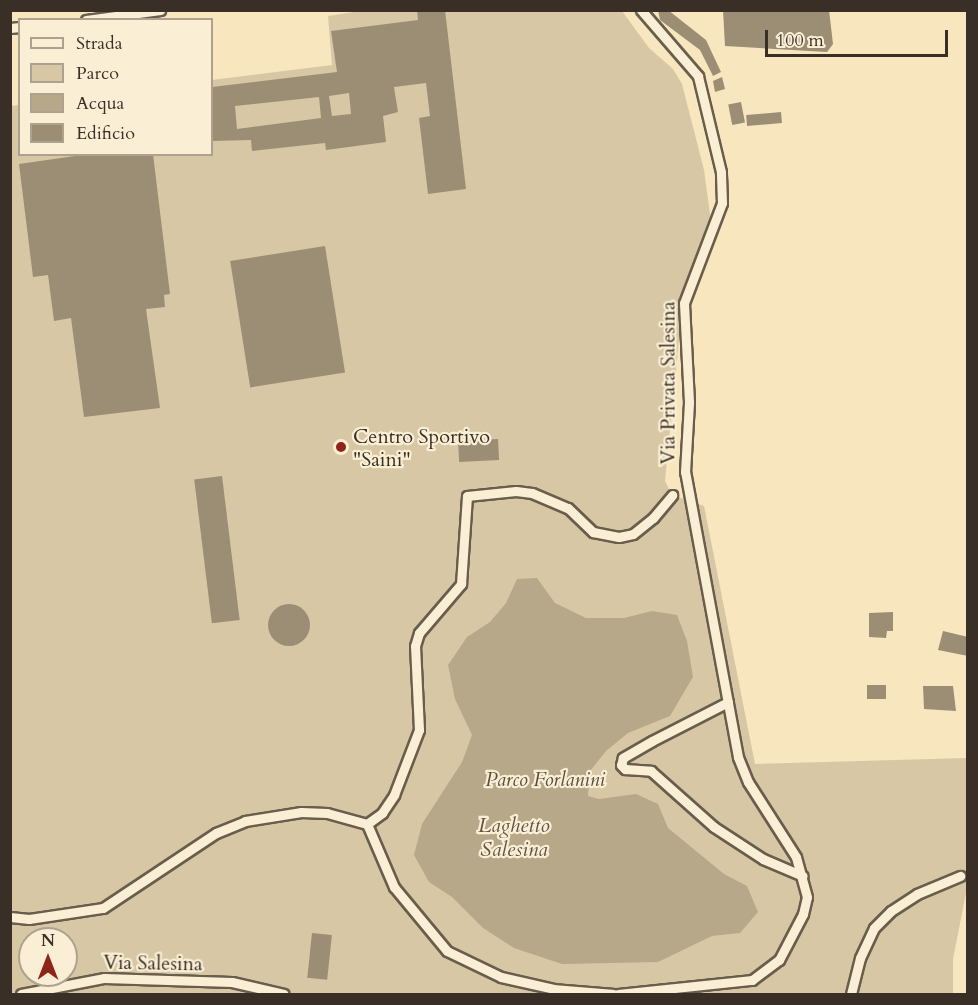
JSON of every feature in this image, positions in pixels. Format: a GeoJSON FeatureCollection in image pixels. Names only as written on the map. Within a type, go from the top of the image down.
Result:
{"type":"FeatureCollection","features":[{"type":"Feature","properties":{"kind":"street"},"geometry":{"type":"LineString","coordinates":[[101,18],[160,10]]}},
{"type":"Feature","properties":{"kind":"street","name":"Via Privata Salesina"},"geometry":{"type":"LineString","coordinates":[[641,10],[698,76],[723,191],[684,303],[688,488],[728,702]]}},
{"type":"Feature","properties":{"kind":"street"},"geometry":{"type":"LineString","coordinates":[[367,824],[382,813],[394,795],[419,730],[415,646],[419,633],[461,584],[467,496],[516,491],[532,493],[568,508],[593,532],[619,537],[633,534],[653,518],[674,492],[688,488]]}},
{"type":"Feature","properties":{"kind":"street"},"geometry":{"type":"LineString","coordinates":[[618,994],[752,980],[766,972],[779,960],[803,914],[807,897],[802,876],[786,840],[748,782],[738,757],[728,702],[623,758],[621,765],[625,769],[651,771],[714,827],[763,859],[802,876]]}},
{"type":"Feature","properties":{"kind":"street"},"geometry":{"type":"LineString","coordinates":[[10,917],[29,918],[103,908],[216,833],[245,820],[301,812],[327,813],[367,824]]}},
{"type":"Feature","properties":{"kind":"street"},"geometry":{"type":"LineString","coordinates":[[367,824],[394,887],[447,951],[501,977],[554,989],[613,994]]}},
{"type":"Feature","properties":{"kind":"street"},"geometry":{"type":"LineString","coordinates":[[851,994],[860,958],[874,928],[891,911],[918,894],[960,876]]}},
{"type":"Feature","properties":{"kind":"street","name":"Via Salesina"},"geometry":{"type":"LineString","coordinates":[[21,994],[104,978],[232,982],[284,994]]}},
{"type":"Feature","properties":{"kind":"green space","name":"Parco Forlanini"},"geometry":{"type":"Polygon","coordinates":[[[367,10],[622,11],[649,48],[673,69],[682,84],[704,170],[712,229],[689,283],[680,329],[665,481],[672,495],[704,506],[755,764],[967,758],[967,888],[953,959],[953,994],[11,994],[11,106],[18,105],[18,156],[213,156],[213,80],[332,65],[328,16],[367,10]]]}},
{"type":"Feature","properties":{"kind":"water","name":"Laghetto Salesina"},"geometry":{"type":"Polygon","coordinates":[[[537,578],[555,603],[586,618],[624,618],[652,611],[677,615],[687,641],[693,677],[670,716],[628,733],[606,751],[590,771],[588,796],[599,799],[636,794],[658,804],[668,828],[724,874],[747,886],[758,912],[740,933],[712,936],[658,962],[562,964],[514,948],[483,928],[452,897],[429,882],[414,855],[422,824],[462,762],[472,735],[455,699],[448,665],[467,637],[490,622],[506,603],[517,579],[537,578]]]}},
{"type":"Feature","properties":{"kind":"building"},"geometry":{"type":"Polygon","coordinates":[[[417,10],[445,10],[466,189],[428,194],[419,118],[430,116],[426,83],[394,87],[398,112],[383,116],[386,142],[326,150],[325,143],[252,151],[251,140],[213,141],[213,87],[337,72],[331,31],[418,20],[417,10]],[[349,93],[329,96],[332,116],[351,114],[349,93]],[[319,97],[235,106],[237,129],[321,118],[319,97]]]}},
{"type":"Feature","properties":{"kind":"building"},"geometry":{"type":"Polygon","coordinates":[[[658,10],[668,10],[706,40],[721,72],[713,76],[700,50],[660,20],[658,10]]]}},
{"type":"Feature","properties":{"kind":"building"},"geometry":{"type":"Polygon","coordinates":[[[723,10],[829,10],[833,44],[827,52],[725,46],[723,10]]]}},
{"type":"Feature","properties":{"kind":"building"},"geometry":{"type":"Polygon","coordinates":[[[722,77],[725,89],[715,92],[713,81],[722,77]]]}},
{"type":"Feature","properties":{"kind":"building"},"geometry":{"type":"Polygon","coordinates":[[[741,102],[745,123],[732,125],[728,104],[741,102]]]}},
{"type":"Feature","properties":{"kind":"building"},"geometry":{"type":"Polygon","coordinates":[[[781,112],[782,123],[747,126],[746,115],[781,112]]]}},
{"type":"Feature","properties":{"kind":"building"},"geometry":{"type":"Polygon","coordinates":[[[75,156],[153,156],[170,294],[164,295],[165,307],[146,309],[160,408],[84,417],[71,318],[54,321],[48,275],[33,277],[19,164],[75,156]]]}},
{"type":"Feature","properties":{"kind":"building"},"geometry":{"type":"Polygon","coordinates":[[[325,246],[345,372],[250,387],[230,261],[325,246]]]}},
{"type":"Feature","properties":{"kind":"building"},"geometry":{"type":"Polygon","coordinates":[[[498,439],[499,460],[459,462],[458,441],[498,439]]]}},
{"type":"Feature","properties":{"kind":"building"},"geometry":{"type":"Polygon","coordinates":[[[222,476],[240,620],[212,623],[194,479],[222,476]]]}},
{"type":"Feature","properties":{"kind":"building"},"geometry":{"type":"Polygon","coordinates":[[[289,604],[297,605],[304,610],[309,617],[309,633],[304,640],[297,645],[289,646],[281,645],[274,640],[269,633],[268,625],[269,617],[274,610],[281,605],[289,604]]]}},
{"type":"Feature","properties":{"kind":"building"},"geometry":{"type":"Polygon","coordinates":[[[893,612],[893,631],[887,631],[886,638],[869,637],[869,613],[893,612]]]}},
{"type":"Feature","properties":{"kind":"building"},"geometry":{"type":"Polygon","coordinates":[[[943,631],[968,637],[968,656],[938,650],[943,631]]]}},
{"type":"Feature","properties":{"kind":"building"},"geometry":{"type":"Polygon","coordinates":[[[867,685],[886,685],[886,699],[867,699],[867,685]]]}},
{"type":"Feature","properties":{"kind":"building"},"geometry":{"type":"Polygon","coordinates":[[[923,686],[953,686],[956,711],[924,709],[923,686]]]}},
{"type":"Feature","properties":{"kind":"building"},"geometry":{"type":"Polygon","coordinates":[[[312,933],[332,935],[327,980],[307,978],[312,933]]]}},
{"type":"Feature","properties":{"kind":"place","name":"Centro Sportivo \"Saini\""},"geometry":{"type":"Point","coordinates":[341,447]}}]}
